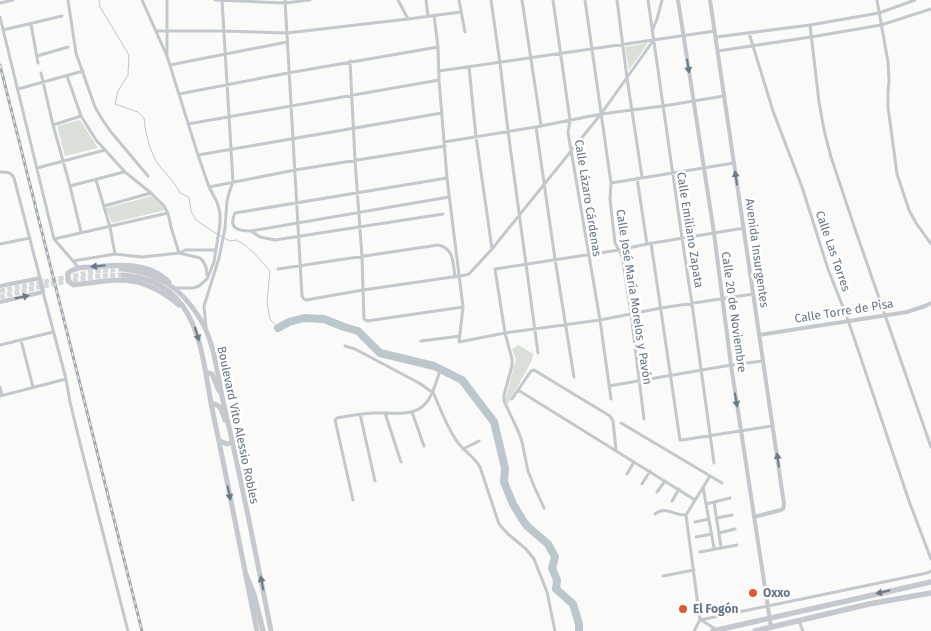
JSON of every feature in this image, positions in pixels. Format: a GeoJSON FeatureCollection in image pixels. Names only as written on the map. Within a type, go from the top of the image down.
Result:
{"type":"FeatureCollection","features":[{"type":"Feature","properties":{"kind":"highway"},"geometry":{"type":"LineString","coordinates":[[246,574],[254,594],[263,631]]}},
{"type":"Feature","properties":{"kind":"highway"},"geometry":{"type":"LineString","coordinates":[[715,630],[931,582]]}},
{"type":"Feature","properties":{"kind":"highway"},"geometry":{"type":"LineString","coordinates":[[755,631],[869,604],[931,593]]}},
{"type":"Feature","properties":{"kind":"main road"},"geometry":{"type":"LineString","coordinates":[[175,288],[163,276],[137,266],[121,264],[79,268],[68,273],[70,283],[74,285],[122,280],[136,281],[156,289],[187,312]]}},
{"type":"Feature","properties":{"kind":"main road","name":"Boulevard Vito Alessio Robles"},"geometry":{"type":"LineString","coordinates":[[257,631],[197,332],[187,312],[175,296],[162,286],[123,272],[148,274],[175,288],[184,296],[206,331],[232,434],[271,631]]}},
{"type":"Feature","properties":{"kind":"main road"},"geometry":{"type":"LineString","coordinates":[[206,372],[213,376],[223,398]]}},
{"type":"Feature","properties":{"kind":"main road"},"geometry":{"type":"LineString","coordinates":[[211,404],[215,403],[219,406],[232,434]]}},
{"type":"Feature","properties":{"kind":"main road"},"geometry":{"type":"LineString","coordinates":[[220,441],[226,444],[233,442]]}},
{"type":"Feature","properties":{"kind":"street"},"geometry":{"type":"LineString","coordinates":[[0,3],[13,0]]}},
{"type":"Feature","properties":{"kind":"street"},"geometry":{"type":"LineString","coordinates":[[68,0],[74,45],[95,106],[111,132],[148,176]]}},
{"type":"Feature","properties":{"kind":"street"},"geometry":{"type":"LineString","coordinates":[[142,0],[167,56],[198,155],[209,187],[219,208],[218,244],[214,262],[207,279],[199,286],[193,288],[175,288]]}},
{"type":"Feature","properties":{"kind":"street"},"geometry":{"type":"LineString","coordinates":[[167,0],[167,56]]}},
{"type":"Feature","properties":{"kind":"street"},"geometry":{"type":"LineString","coordinates":[[215,0],[310,0]]}},
{"type":"Feature","properties":{"kind":"street"},"geometry":{"type":"LineString","coordinates":[[206,331],[204,306],[222,245],[228,193],[233,182],[222,0]]}},
{"type":"Feature","properties":{"kind":"street"},"geometry":{"type":"LineString","coordinates":[[398,0],[408,19]]}},
{"type":"Feature","properties":{"kind":"street"},"geometry":{"type":"LineString","coordinates":[[426,0],[428,16]]}},
{"type":"Feature","properties":{"kind":"street"},"geometry":{"type":"LineString","coordinates":[[459,0],[465,32]]}},
{"type":"Feature","properties":{"kind":"street"},"geometry":{"type":"LineString","coordinates":[[490,0],[538,353]]}},
{"type":"Feature","properties":{"kind":"street"},"geometry":{"type":"LineString","coordinates":[[522,0],[541,125]]}},
{"type":"Feature","properties":{"kind":"street","name":"Calle Lázaro Cárdenas"},"geometry":{"type":"LineString","coordinates":[[553,0],[570,120],[568,133],[600,320],[611,399]]}},
{"type":"Feature","properties":{"kind":"street","name":"Calle José María Morelos y Pavón"},"geometry":{"type":"LineString","coordinates":[[585,0],[611,182],[610,199],[615,243],[622,256],[644,420]]}},
{"type":"Feature","properties":{"kind":"street"},"geometry":{"type":"LineString","coordinates":[[617,0],[649,244],[661,308],[679,439],[772,426]]}},
{"type":"Feature","properties":{"kind":"street","name":"Calle Emiliano Zapata"},"geometry":{"type":"LineString","coordinates":[[648,0],[714,463]]}},
{"type":"Feature","properties":{"kind":"street"},"geometry":{"type":"LineString","coordinates":[[652,31],[662,0]]}},
{"type":"Feature","properties":{"kind":"street","name":"Calle 20 de Noviembre"},"geometry":{"type":"LineString","coordinates":[[678,0],[771,627]]}},
{"type":"Feature","properties":{"kind":"street","name":"Avenida Insurgentes"},"geometry":{"type":"LineString","coordinates":[[710,0],[784,504],[783,509],[779,511],[754,517]]}},
{"type":"Feature","properties":{"kind":"street"},"geometry":{"type":"LineString","coordinates":[[877,0],[888,62],[888,107],[897,174],[916,223],[931,244]]}},
{"type":"Feature","properties":{"kind":"street"},"geometry":{"type":"LineString","coordinates":[[716,38],[879,13],[915,0]]}},
{"type":"Feature","properties":{"kind":"street"},"geometry":{"type":"LineString","coordinates":[[285,1],[300,266],[303,298],[306,300],[469,274],[492,249],[601,114],[653,41]]}},
{"type":"Feature","properties":{"kind":"street"},"geometry":{"type":"LineString","coordinates":[[718,51],[881,25],[931,9]]}},
{"type":"Feature","properties":{"kind":"street"},"geometry":{"type":"LineString","coordinates":[[156,32],[224,31],[287,33],[461,12]]}},
{"type":"Feature","properties":{"kind":"street"},"geometry":{"type":"LineString","coordinates":[[434,15],[457,276]]}},
{"type":"Feature","properties":{"kind":"street"},"geometry":{"type":"LineString","coordinates":[[3,30],[62,16]]}},
{"type":"Feature","properties":{"kind":"street"},"geometry":{"type":"LineString","coordinates":[[0,18],[54,239],[79,268]]}},
{"type":"Feature","properties":{"kind":"street"},"geometry":{"type":"LineString","coordinates":[[31,24],[38,63]]}},
{"type":"Feature","properties":{"kind":"street"},"geometry":{"type":"LineString","coordinates":[[810,25],[824,130],[829,148],[854,226],[931,447]]}},
{"type":"Feature","properties":{"kind":"street"},"geometry":{"type":"LineString","coordinates":[[439,71],[715,31]]}},
{"type":"Feature","properties":{"kind":"street","name":"Calle Las Torres"},"geometry":{"type":"LineString","coordinates":[[749,33],[773,111],[802,187],[828,269],[848,320],[909,502],[931,559]]}},
{"type":"Feature","properties":{"kind":"street"},"geometry":{"type":"LineString","coordinates":[[170,66],[287,42]]}},
{"type":"Feature","properties":{"kind":"street"},"geometry":{"type":"LineString","coordinates":[[37,56],[68,47]]}},
{"type":"Feature","properties":{"kind":"street"},"geometry":{"type":"LineString","coordinates":[[179,94],[438,47]]}},
{"type":"Feature","properties":{"kind":"street"},"geometry":{"type":"LineString","coordinates":[[350,62],[365,320],[463,307]]}},
{"type":"Feature","properties":{"kind":"street"},"geometry":{"type":"LineString","coordinates":[[469,67],[476,137],[492,249]]}},
{"type":"Feature","properties":{"kind":"street"},"geometry":{"type":"LineString","coordinates":[[18,89],[83,71]]}},
{"type":"Feature","properties":{"kind":"street"},"geometry":{"type":"LineString","coordinates":[[41,73],[81,232]]}},
{"type":"Feature","properties":{"kind":"street"},"geometry":{"type":"LineString","coordinates":[[67,76],[81,116],[96,140],[124,172],[164,206],[179,253]]}},
{"type":"Feature","properties":{"kind":"street"},"geometry":{"type":"LineString","coordinates":[[188,124],[439,80]]}},
{"type":"Feature","properties":{"kind":"street"},"geometry":{"type":"LineString","coordinates":[[209,187],[601,114],[632,111],[724,96]]}},
{"type":"Feature","properties":{"kind":"street"},"geometry":{"type":"LineString","coordinates":[[198,155],[442,113]]}},
{"type":"Feature","properties":{"kind":"street"},"geometry":{"type":"LineString","coordinates":[[53,124],[81,116]]}},
{"type":"Feature","properties":{"kind":"street"},"geometry":{"type":"LineString","coordinates":[[536,127],[574,377]]}},
{"type":"Feature","properties":{"kind":"street"},"geometry":{"type":"LineString","coordinates":[[37,168],[105,150]]}},
{"type":"Feature","properties":{"kind":"street"},"geometry":{"type":"LineString","coordinates":[[611,182],[734,163]]}},
{"type":"Feature","properties":{"kind":"street"},"geometry":{"type":"LineString","coordinates":[[0,172],[12,174],[30,238],[66,379],[80,447],[128,631]]}},
{"type":"Feature","properties":{"kind":"street"},"geometry":{"type":"LineString","coordinates":[[70,186],[124,172]]}},
{"type":"Feature","properties":{"kind":"street"},"geometry":{"type":"LineString","coordinates":[[447,178],[235,213],[233,224],[238,230],[251,231],[449,197]]}},
{"type":"Feature","properties":{"kind":"street"},"geometry":{"type":"LineString","coordinates":[[96,180],[110,226],[116,254]]}},
{"type":"Feature","properties":{"kind":"street"},"geometry":{"type":"LineString","coordinates":[[104,206],[151,193]]}},
{"type":"Feature","properties":{"kind":"street"},"geometry":{"type":"LineString","coordinates":[[54,239],[168,214]]}},
{"type":"Feature","properties":{"kind":"street"},"geometry":{"type":"LineString","coordinates":[[251,231],[260,238],[275,240],[442,214]]}},
{"type":"Feature","properties":{"kind":"street"},"geometry":{"type":"LineString","coordinates":[[544,508],[528,471],[519,433],[504,401],[512,359],[505,333],[495,269],[744,228]]}},
{"type":"Feature","properties":{"kind":"street"},"geometry":{"type":"LineString","coordinates":[[0,244],[30,238]]}},
{"type":"Feature","properties":{"kind":"street"},"geometry":{"type":"LineString","coordinates":[[278,269],[438,245],[447,248],[457,276],[463,307],[459,342],[753,294]]}},
{"type":"Feature","properties":{"kind":"street"},"geometry":{"type":"LineString","coordinates":[[179,253],[185,250],[216,250]]}},
{"type":"Feature","properties":{"kind":"street"},"geometry":{"type":"LineString","coordinates":[[74,261],[116,254],[142,257],[179,253],[197,257],[203,261],[207,272],[207,279]]}},
{"type":"Feature","properties":{"kind":"street"},"geometry":{"type":"LineString","coordinates":[[0,286],[40,278]]}},
{"type":"Feature","properties":{"kind":"street"},"geometry":{"type":"LineString","coordinates":[[0,302],[43,292]]}},
{"type":"Feature","properties":{"kind":"street","name":"Calle Torre de Pisa"},"geometry":{"type":"LineString","coordinates":[[759,335],[908,312],[931,303]]}},
{"type":"Feature","properties":{"kind":"street"},"geometry":{"type":"LineString","coordinates":[[0,345],[53,332]]}},
{"type":"Feature","properties":{"kind":"street"},"geometry":{"type":"LineString","coordinates":[[421,341],[460,336]]}},
{"type":"Feature","properties":{"kind":"street"},"geometry":{"type":"LineString","coordinates":[[21,340],[33,387]]}},
{"type":"Feature","properties":{"kind":"street"},"geometry":{"type":"LineString","coordinates":[[345,346],[355,349],[433,392],[455,438],[480,467],[499,524],[534,559],[547,592],[556,631]]}},
{"type":"Feature","properties":{"kind":"street"},"geometry":{"type":"LineString","coordinates":[[609,386],[763,361]]}},
{"type":"Feature","properties":{"kind":"street"},"geometry":{"type":"LineString","coordinates":[[353,500],[335,420],[360,414],[412,412],[422,407],[433,392],[440,368]]}},
{"type":"Feature","properties":{"kind":"street"},"geometry":{"type":"LineString","coordinates":[[512,399],[532,370],[534,370],[612,417],[616,451]]}},
{"type":"Feature","properties":{"kind":"street"},"geometry":{"type":"LineString","coordinates":[[0,387],[1,396],[66,379]]}},
{"type":"Feature","properties":{"kind":"street"},"geometry":{"type":"LineString","coordinates":[[518,390],[695,500]]}},
{"type":"Feature","properties":{"kind":"street"},"geometry":{"type":"LineString","coordinates":[[412,412],[424,446]]}},
{"type":"Feature","properties":{"kind":"street"},"geometry":{"type":"LineString","coordinates":[[384,413],[400,462]]}},
{"type":"Feature","properties":{"kind":"street"},"geometry":{"type":"LineString","coordinates":[[360,414],[375,481]]}},
{"type":"Feature","properties":{"kind":"street"},"geometry":{"type":"LineString","coordinates":[[621,423],[722,483]]}},
{"type":"Feature","properties":{"kind":"street"},"geometry":{"type":"LineString","coordinates":[[463,449],[479,441]]}},
{"type":"Feature","properties":{"kind":"street"},"geometry":{"type":"LineString","coordinates":[[627,474],[634,462]]}},
{"type":"Feature","properties":{"kind":"street"},"geometry":{"type":"LineString","coordinates":[[642,484],[650,472]]}},
{"type":"Feature","properties":{"kind":"street"},"geometry":{"type":"LineString","coordinates":[[694,631],[700,620],[686,515],[710,476]]}},
{"type":"Feature","properties":{"kind":"street"},"geometry":{"type":"LineString","coordinates":[[657,492],[665,481]]}},
{"type":"Feature","properties":{"kind":"street"},"geometry":{"type":"LineString","coordinates":[[703,486],[714,548]]}},
{"type":"Feature","properties":{"kind":"street"},"geometry":{"type":"LineString","coordinates":[[672,501],[679,490]]}},
{"type":"Feature","properties":{"kind":"street"},"geometry":{"type":"LineString","coordinates":[[706,504],[730,498]]}},
{"type":"Feature","properties":{"kind":"street"},"geometry":{"type":"LineString","coordinates":[[714,502],[721,547]]}},
{"type":"Feature","properties":{"kind":"street"},"geometry":{"type":"LineString","coordinates":[[655,514],[660,510],[664,510],[686,515]]}},
{"type":"Feature","properties":{"kind":"street"},"geometry":{"type":"LineString","coordinates":[[717,518],[732,515]]}},
{"type":"Feature","properties":{"kind":"street"},"geometry":{"type":"LineString","coordinates":[[695,522],[709,519]]}},
{"type":"Feature","properties":{"kind":"street"},"geometry":{"type":"LineString","coordinates":[[719,533],[735,529]]}},
{"type":"Feature","properties":{"kind":"street"},"geometry":{"type":"LineString","coordinates":[[696,537],[712,534]]}},
{"type":"Feature","properties":{"kind":"street"},"geometry":{"type":"LineString","coordinates":[[700,552],[737,544]]}},
{"type":"Feature","properties":{"kind":"street"},"geometry":{"type":"LineString","coordinates":[[663,576],[694,570]]}},
{"type":"Feature","properties":{"kind":"street"},"geometry":{"type":"LineString","coordinates":[[700,620],[931,571]]}},
{"type":"Feature","properties":{"kind":"street"},"geometry":{"type":"LineString","coordinates":[[700,620],[715,630]]}},
{"type":"Feature","properties":{"kind":"street"},"geometry":{"type":"LineString","coordinates":[[799,621],[803,631]]}},
{"type":"Feature","properties":{"kind":"shaded area"},"geometry":{"type":"Polygon","coordinates":[[[648,43],[629,70],[625,47],[648,43]]]}},
{"type":"Feature","properties":{"kind":"shaded area"},"geometry":{"type":"Polygon","coordinates":[[[80,120],[98,148],[65,156],[57,126],[80,120]]]}},
{"type":"Feature","properties":{"kind":"shaded area"},"geometry":{"type":"Polygon","coordinates":[[[152,196],[165,210],[112,223],[106,208],[152,196]]]}},
{"type":"Feature","properties":{"kind":"shaded area"},"geometry":{"type":"Polygon","coordinates":[[[518,345],[534,354],[508,404],[505,401],[516,359],[512,349],[518,345]]]}},
{"type":"Feature","properties":{"kind":"waterway"},"geometry":{"type":"LineString","coordinates":[[99,0],[100,7],[129,55],[128,75],[118,91],[115,104],[138,112],[144,118],[148,142],[155,159],[180,193],[189,197],[191,211],[196,220],[230,241],[236,240],[245,245],[270,271],[267,303],[270,319],[278,328]]}},
{"type":"Feature","properties":{"kind":"waterway"},"geometry":{"type":"LineString","coordinates":[[278,328],[289,322],[304,318],[324,319],[358,331],[380,353],[434,366],[462,380],[494,422],[505,468],[504,482],[513,504],[522,519],[527,526],[548,544],[555,557],[552,568],[557,580],[556,589],[573,604],[579,624],[579,631]]}},
{"type":"Feature","properties":{"kind":"tunnel"},"geometry":{"type":"LineString","coordinates":[[0,291],[97,271],[122,269]]}},
{"type":"Feature","properties":{"kind":"tunnel"},"geometry":{"type":"LineString","coordinates":[[0,297],[77,279],[123,275]]}},
{"type":"Feature","properties":{"kind":"railway"},"geometry":{"type":"LineString","coordinates":[[0,65],[142,631]]}},
{"type":"Feature","properties":{"kind":"place","name":"Oxxo"},"geometry":{"type":"Point","coordinates":[753,593]}},
{"type":"Feature","properties":{"kind":"place","name":"El Fogón"},"geometry":{"type":"Point","coordinates":[683,609]}}]}
